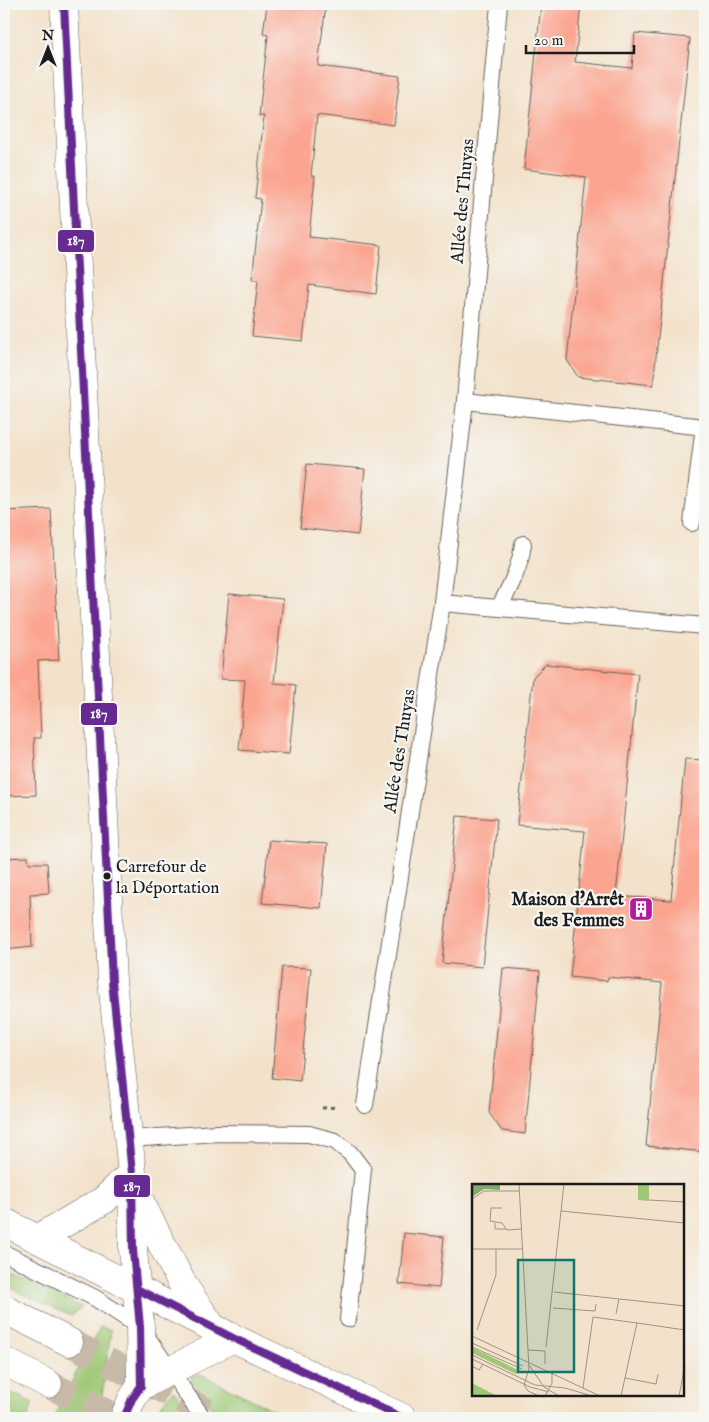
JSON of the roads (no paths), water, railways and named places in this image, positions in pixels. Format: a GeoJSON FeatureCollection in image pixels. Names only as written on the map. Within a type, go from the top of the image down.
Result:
{"type":"FeatureCollection","features":[{"type":"Feature","properties":{"kind":"main road"},"geometry":{"type":"LineString","coordinates":[[64,4],[112,981],[132,1180],[133,1250],[140,1327],[141,1386]]}},
{"type":"Feature","properties":{"kind":"main road"},"geometry":{"type":"LineString","coordinates":[[37,1239],[104,1200],[132,1180]]}},
{"type":"Feature","properties":{"kind":"main road"},"geometry":{"type":"LineString","coordinates":[[132,1180],[183,1285],[222,1333]]}},
{"type":"Feature","properties":{"kind":"main road"},"geometry":{"type":"LineString","coordinates":[[4,1222],[222,1333],[403,1418]]}},
{"type":"Feature","properties":{"kind":"main road"},"geometry":{"type":"LineString","coordinates":[[4,1309],[68,1342]]}},
{"type":"Feature","properties":{"kind":"main road"},"geometry":{"type":"LineString","coordinates":[[124,1418],[132,1399],[141,1386],[170,1371],[222,1333]]}},
{"type":"Feature","properties":{"kind":"main road"},"geometry":{"type":"LineString","coordinates":[[4,1361],[48,1384]]}},
{"type":"Feature","properties":{"kind":"lane","name":"Allée des Thuyas"},"geometry":{"type":"LineString","coordinates":[[365,1105],[442,603],[465,401],[499,4]]}},
{"type":"Feature","properties":{"kind":"lane"},"geometry":{"type":"LineString","coordinates":[[465,401],[704,426],[692,523]]}},
{"type":"Feature","properties":{"kind":"lane"},"geometry":{"type":"LineString","coordinates":[[499,608],[515,578],[521,560],[523,544]]}},
{"type":"Feature","properties":{"kind":"lane"},"geometry":{"type":"LineString","coordinates":[[442,603],[705,626]]}},
{"type":"Feature","properties":{"kind":"lane"},"geometry":{"type":"LineString","coordinates":[[128,1138],[217,1133],[308,1134],[335,1141],[350,1153],[363,1170],[348,1319]]}},
{"type":"Feature","properties":{"kind":"lane"},"geometry":{"type":"LineString","coordinates":[[4,1253],[95,1298],[140,1327],[203,1418]]}},
{"type":"Feature","properties":{"kind":"tunnel"},"geometry":{"type":"LineString","coordinates":[[69,1342],[219,1418]]}},
{"type":"Feature","properties":{"kind":"tunnel"},"geometry":{"type":"LineString","coordinates":[[48,1384],[116,1418]]}},
{"type":"Feature","properties":{"kind":"place","name":"Carrefour de la Déportation"},"geometry":{"type":"Point","coordinates":[107,876]}},
{"type":"Feature","properties":{"kind":"place","name":"Maison d'Arrêt des Femmes"},"geometry":{"type":"Point","coordinates":[641,909]}}]}
